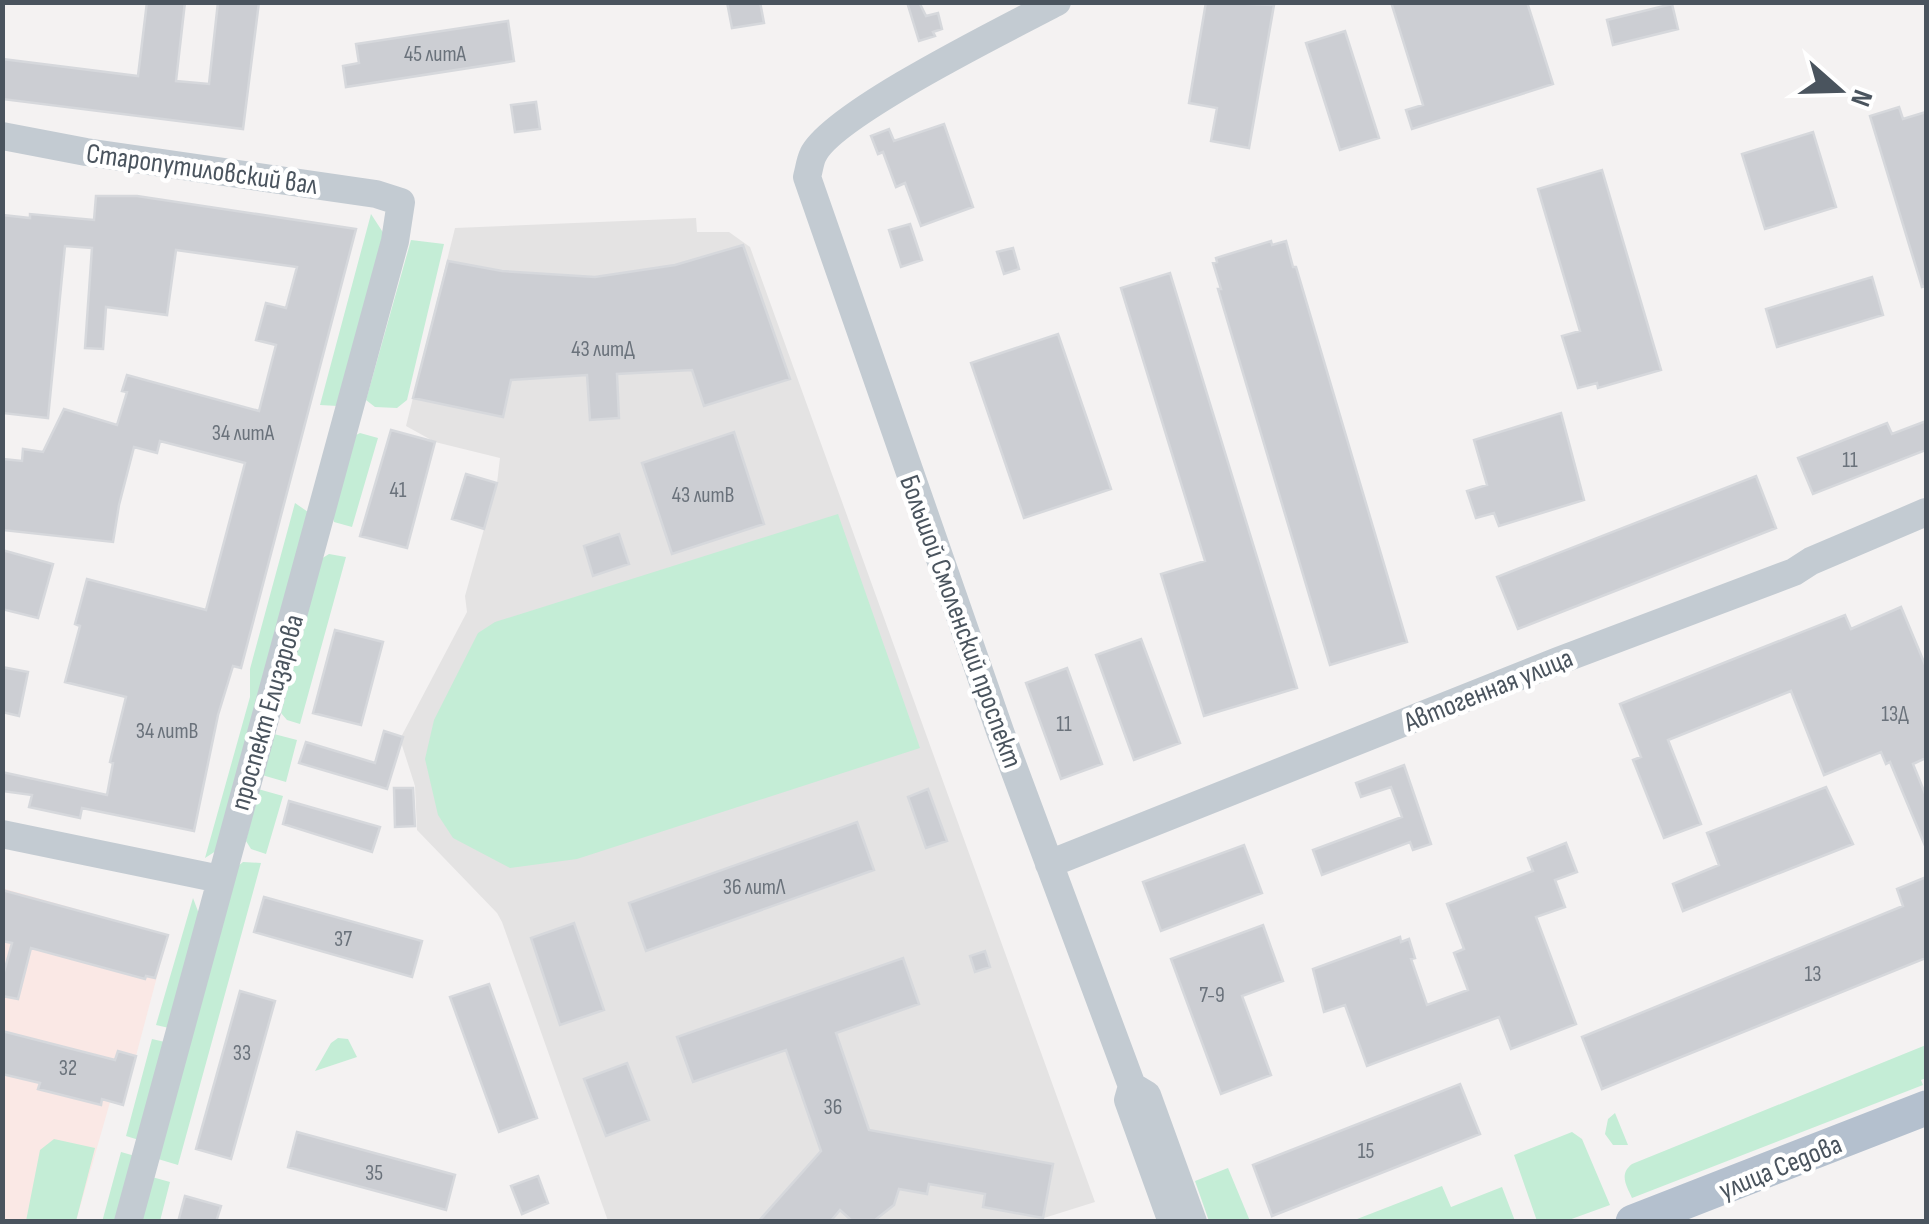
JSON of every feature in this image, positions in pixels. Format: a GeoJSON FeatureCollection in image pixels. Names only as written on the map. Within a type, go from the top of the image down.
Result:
{"type":"FeatureCollection","features":[{"type":"Feature","properties":{"kind":"main road","name":"улица Седова"},"geometry":{"type":"LineString","coordinates":[[1633,1222],[1926,1108]]}},
{"type":"Feature","properties":{"kind":"main road","name":"улица Седова"},"geometry":{"type":"LineString","coordinates":[[1704,1222],[1926,1132]]}},
{"type":"Feature","properties":{"kind":"street","name":"Большой Смоленский проспект"},"geometry":{"type":"LineString","coordinates":[[1057,2],[939,65],[851,118],[813,153],[807,177],[1049,864],[1132,1086],[1128,1100],[1172,1222]]}},
{"type":"Feature","properties":{"kind":"street","name":"Старопутиловский вал"},"geometry":{"type":"LineString","coordinates":[[2,136],[376,194],[400,202]]}},
{"type":"Feature","properties":{"kind":"street","name":"проспект Елизарова"},"geometry":{"type":"LineString","coordinates":[[128,1222],[395,242],[400,202]]}},
{"type":"Feature","properties":{"kind":"street","name":"Автогенная улица"},"geometry":{"type":"LineString","coordinates":[[1049,864],[1558,660],[1794,572],[1810,561],[1926,512]]}},
{"type":"Feature","properties":{"kind":"street"},"geometry":{"type":"LineString","coordinates":[[2,834],[220,879]]}},
{"type":"Feature","properties":{"kind":"street","name":"Большой Смоленский проспект"},"geometry":{"type":"LineString","coordinates":[[1132,1086],[1147,1095],[1193,1222]]}},
{"type":"Feature","properties":{"kind":"shaded area"},"geometry":{"type":"Polygon","coordinates":[[[696,218],[697,232],[729,232],[750,247],[1095,1202],[1044,1218],[1044,1222],[608,1221],[502,922],[417,830],[415,786],[400,739],[467,612],[465,596],[497,483],[500,458],[435,442],[406,426],[455,228],[696,218]]]}},
{"type":"Feature","properties":{"kind":"shaded area"},"geometry":{"type":"Polygon","coordinates":[[[2,888],[168,935],[123,1105],[110,1102],[76,1221],[3,1221],[2,888]]]}},
{"type":"Feature","properties":{"kind":"green space"},"geometry":{"type":"Polygon","coordinates":[[[371,214],[384,234],[338,406],[320,405],[371,214]]]}},
{"type":"Feature","properties":{"kind":"green space"},"geometry":{"type":"Polygon","coordinates":[[[411,240],[444,244],[407,400],[397,408],[375,407],[366,400],[411,240]]]}},
{"type":"Feature","properties":{"kind":"green space"},"geometry":{"type":"Polygon","coordinates":[[[356,435],[378,438],[352,527],[334,522],[333,518],[356,435]]]}},
{"type":"Feature","properties":{"kind":"green space"},"geometry":{"type":"Polygon","coordinates":[[[295,503],[308,512],[219,849],[205,858],[250,697],[250,669],[295,503]]]}},
{"type":"Feature","properties":{"kind":"green space"},"geometry":{"type":"Polygon","coordinates":[[[838,514],[920,748],[577,859],[510,868],[453,838],[438,815],[425,759],[434,720],[478,633],[495,622],[838,514]]]}},
{"type":"Feature","properties":{"kind":"green space"},"geometry":{"type":"Polygon","coordinates":[[[329,554],[346,557],[300,724],[287,720],[281,713],[321,559],[329,554]]]}},
{"type":"Feature","properties":{"kind":"green space"},"geometry":{"type":"Polygon","coordinates":[[[274,734],[297,740],[286,782],[262,775],[274,734]]]}},
{"type":"Feature","properties":{"kind":"green space"},"geometry":{"type":"Polygon","coordinates":[[[258,789],[283,796],[266,854],[251,849],[246,841],[258,789]]]}},
{"type":"Feature","properties":{"kind":"green space"},"geometry":{"type":"Polygon","coordinates":[[[243,862],[261,863],[178,1165],[158,1159],[238,866],[243,862]]]}},
{"type":"Feature","properties":{"kind":"green space"},"geometry":{"type":"Polygon","coordinates":[[[193,898],[199,914],[169,1028],[156,1025],[193,898]]]}},
{"type":"Feature","properties":{"kind":"green space"},"geometry":{"type":"Polygon","coordinates":[[[338,1038],[348,1039],[357,1057],[315,1071],[331,1043],[338,1038]]]}},
{"type":"Feature","properties":{"kind":"green space"},"geometry":{"type":"Polygon","coordinates":[[[152,1039],[165,1042],[139,1140],[126,1136],[152,1039]]]}},
{"type":"Feature","properties":{"kind":"green space"},"geometry":{"type":"Polygon","coordinates":[[[1926,1045],[1923,1085],[1632,1198],[1625,1176],[1632,1164],[1926,1045]]]}},
{"type":"Feature","properties":{"kind":"green space"},"geometry":{"type":"Polygon","coordinates":[[[1615,1113],[1628,1145],[1613,1145],[1605,1134],[1608,1119],[1615,1113]]]}},
{"type":"Feature","properties":{"kind":"green space"},"geometry":{"type":"Polygon","coordinates":[[[1572,1132],[1582,1139],[1610,1205],[1566,1221],[1537,1221],[1514,1155],[1572,1132]]]}},
{"type":"Feature","properties":{"kind":"green space"},"geometry":{"type":"Polygon","coordinates":[[[54,1139],[95,1148],[76,1221],[26,1221],[40,1150],[54,1139]]]}},
{"type":"Feature","properties":{"kind":"green space"},"geometry":{"type":"Polygon","coordinates":[[[121,1152],[135,1156],[117,1221],[102,1222],[121,1152]]]}},
{"type":"Feature","properties":{"kind":"green space"},"geometry":{"type":"Polygon","coordinates":[[[1228,1168],[1250,1221],[1209,1221],[1195,1181],[1228,1168]]]}},
{"type":"Feature","properties":{"kind":"green space"},"geometry":{"type":"Polygon","coordinates":[[[152,1177],[170,1182],[160,1221],[141,1222],[152,1177]]]}},
{"type":"Feature","properties":{"kind":"green space"},"geometry":{"type":"Polygon","coordinates":[[[1442,1186],[1451,1207],[1502,1187],[1515,1221],[1352,1221],[1442,1186]]]}},
{"type":"Feature","properties":{"kind":"building"},"geometry":{"type":"Polygon","coordinates":[[[147,2],[185,2],[176,81],[209,84],[218,2],[259,2],[243,129],[2,99],[2,59],[138,76],[147,2]]]}},
{"type":"Feature","properties":{"kind":"building"},"geometry":{"type":"Polygon","coordinates":[[[727,2],[760,2],[764,23],[732,28],[727,2]]]}},
{"type":"Feature","properties":{"kind":"building"},"geometry":{"type":"Polygon","coordinates":[[[907,2],[919,2],[926,16],[938,13],[942,29],[919,41],[907,2]]]}},
{"type":"Feature","properties":{"kind":"building"},"geometry":{"type":"Polygon","coordinates":[[[1206,2],[1274,5],[1249,148],[1211,141],[1217,108],[1189,103],[1206,2]]]}},
{"type":"Feature","properties":{"kind":"building"},"geometry":{"type":"Polygon","coordinates":[[[1391,2],[1527,2],[1553,84],[1412,129],[1406,110],[1423,105],[1391,2]]]}},
{"type":"Feature","properties":{"kind":"building"},"geometry":{"type":"Polygon","coordinates":[[[1672,4],[1678,29],[1613,45],[1607,20],[1672,4]]]}},
{"type":"Feature","properties":{"kind":"building"},"geometry":{"type":"Polygon","coordinates":[[[508,21],[514,61],[346,87],[343,66],[359,63],[356,44],[508,21]]]}},
{"type":"Feature","properties":{"kind":"building"},"geometry":{"type":"Polygon","coordinates":[[[1345,31],[1379,138],[1340,150],[1306,43],[1345,31]]]}},
{"type":"Feature","properties":{"kind":"building"},"geometry":{"type":"Polygon","coordinates":[[[536,102],[540,129],[515,132],[511,105],[536,102]]]}},
{"type":"Feature","properties":{"kind":"building"},"geometry":{"type":"Polygon","coordinates":[[[1899,107],[1903,119],[1926,112],[1926,286],[1922,287],[1870,116],[1899,107]]]}},
{"type":"Feature","properties":{"kind":"building"},"geometry":{"type":"Polygon","coordinates":[[[944,124],[973,207],[921,226],[905,183],[896,187],[883,152],[878,154],[871,136],[889,129],[894,141],[944,124]]]}},
{"type":"Feature","properties":{"kind":"building"},"geometry":{"type":"Polygon","coordinates":[[[1813,132],[1836,207],[1765,229],[1742,154],[1813,132]]]}},
{"type":"Feature","properties":{"kind":"building"},"geometry":{"type":"Polygon","coordinates":[[[1602,170],[1661,370],[1598,388],[1597,383],[1578,388],[1562,336],[1580,331],[1538,189],[1602,170]]]}},
{"type":"Feature","properties":{"kind":"building"},"geometry":{"type":"Polygon","coordinates":[[[96,196],[137,196],[356,229],[241,668],[233,666],[218,715],[194,831],[82,808],[80,818],[29,807],[32,795],[2,791],[2,772],[107,795],[113,763],[110,762],[126,697],[65,682],[87,579],[206,610],[245,463],[160,441],[157,453],[134,447],[113,542],[2,530],[2,459],[22,461],[23,449],[43,452],[64,409],[117,425],[127,392],[122,391],[127,375],[259,411],[276,345],[256,340],[266,303],[286,308],[297,267],[176,250],[167,315],[106,307],[103,349],[85,348],[92,248],[65,246],[48,418],[2,413],[2,215],[94,220],[96,196]]]}},
{"type":"Feature","properties":{"kind":"building"},"geometry":{"type":"Polygon","coordinates":[[[910,224],[922,260],[901,267],[889,230],[910,224]]]}},
{"type":"Feature","properties":{"kind":"building"},"geometry":{"type":"Polygon","coordinates":[[[1271,241],[1272,245],[1286,241],[1296,267],[1407,642],[1330,665],[1213,263],[1216,258],[1271,241]]]}},
{"type":"Feature","properties":{"kind":"building"},"geometry":{"type":"Polygon","coordinates":[[[743,245],[790,379],[704,406],[692,370],[617,374],[619,418],[590,420],[587,375],[511,380],[503,417],[413,398],[448,261],[502,271],[595,277],[675,265],[743,245]]]}},
{"type":"Feature","properties":{"kind":"building"},"geometry":{"type":"Polygon","coordinates":[[[1013,248],[1019,269],[1004,274],[997,252],[1013,248]]]}},
{"type":"Feature","properties":{"kind":"building"},"geometry":{"type":"Polygon","coordinates":[[[1170,273],[1297,688],[1204,716],[1161,574],[1205,561],[1121,288],[1170,273]]]}},
{"type":"Feature","properties":{"kind":"building"},"geometry":{"type":"Polygon","coordinates":[[[1872,277],[1883,315],[1777,347],[1766,309],[1872,277]]]}},
{"type":"Feature","properties":{"kind":"building"},"geometry":{"type":"Polygon","coordinates":[[[1058,334],[1111,489],[1024,518],[971,363],[1058,334]]]}},
{"type":"Feature","properties":{"kind":"building"},"geometry":{"type":"Polygon","coordinates":[[[1561,413],[1584,500],[1499,526],[1494,513],[1476,518],[1467,491],[1487,485],[1474,440],[1561,413]]]}},
{"type":"Feature","properties":{"kind":"building"},"geometry":{"type":"Polygon","coordinates":[[[1926,421],[1926,450],[1813,494],[1798,458],[1887,423],[1892,434],[1926,421]]]}},
{"type":"Feature","properties":{"kind":"building"},"geometry":{"type":"Polygon","coordinates":[[[391,430],[435,442],[407,548],[360,536],[391,430]]]}},
{"type":"Feature","properties":{"kind":"building"},"geometry":{"type":"Polygon","coordinates":[[[734,432],[764,524],[672,554],[642,463],[734,432]]]}},
{"type":"Feature","properties":{"kind":"building"},"geometry":{"type":"Polygon","coordinates":[[[466,474],[497,483],[484,529],[452,519],[466,474]]]}},
{"type":"Feature","properties":{"kind":"building"},"geometry":{"type":"Polygon","coordinates":[[[1756,476],[1776,528],[1518,629],[1497,577],[1756,476]]]}},
{"type":"Feature","properties":{"kind":"building"},"geometry":{"type":"Polygon","coordinates":[[[619,534],[629,564],[593,576],[584,546],[619,534]]]}},
{"type":"Feature","properties":{"kind":"building"},"geometry":{"type":"Polygon","coordinates":[[[2,550],[53,564],[38,618],[2,609],[2,550]]]}},
{"type":"Feature","properties":{"kind":"building"},"geometry":{"type":"Polygon","coordinates":[[[1901,607],[1926,667],[1926,758],[1913,764],[1926,796],[1926,848],[1890,762],[1886,764],[1881,752],[1824,775],[1791,691],[1668,740],[1701,824],[1664,838],[1633,760],[1641,757],[1620,704],[1845,615],[1851,629],[1901,607]]]}},
{"type":"Feature","properties":{"kind":"building"},"geometry":{"type":"Polygon","coordinates":[[[335,630],[383,642],[361,725],[313,713],[335,630]]]}},
{"type":"Feature","properties":{"kind":"building"},"geometry":{"type":"Polygon","coordinates":[[[1141,639],[1180,743],[1134,760],[1096,655],[1141,639]]]}},
{"type":"Feature","properties":{"kind":"building"},"geometry":{"type":"Polygon","coordinates":[[[2,667],[28,672],[19,716],[2,712],[2,667]]]}},
{"type":"Feature","properties":{"kind":"building"},"geometry":{"type":"Polygon","coordinates":[[[1067,668],[1102,764],[1061,779],[1026,683],[1067,668]]]}},
{"type":"Feature","properties":{"kind":"building"},"geometry":{"type":"Polygon","coordinates":[[[384,731],[403,737],[387,789],[299,763],[306,742],[375,763],[384,731]]]}},
{"type":"Feature","properties":{"kind":"building"},"geometry":{"type":"Polygon","coordinates":[[[1404,765],[1431,844],[1413,850],[1410,842],[1322,875],[1313,850],[1402,817],[1391,787],[1361,797],[1356,783],[1404,765]]]}},
{"type":"Feature","properties":{"kind":"building"},"geometry":{"type":"Polygon","coordinates":[[[1826,787],[1853,844],[1683,911],[1673,884],[1719,865],[1707,833],[1826,787]]]}},
{"type":"Feature","properties":{"kind":"building"},"geometry":{"type":"Polygon","coordinates":[[[394,788],[413,788],[415,826],[395,827],[394,788]]]}},
{"type":"Feature","properties":{"kind":"building"},"geometry":{"type":"Polygon","coordinates":[[[928,789],[947,841],[926,848],[908,797],[928,789]]]}},
{"type":"Feature","properties":{"kind":"building"},"geometry":{"type":"Polygon","coordinates":[[[289,801],[380,827],[372,852],[283,824],[289,801]]]}},
{"type":"Feature","properties":{"kind":"building"},"geometry":{"type":"Polygon","coordinates":[[[857,822],[874,870],[646,951],[629,903],[857,822]]]}},
{"type":"Feature","properties":{"kind":"building"},"geometry":{"type":"Polygon","coordinates":[[[1566,843],[1577,872],[1555,880],[1565,907],[1536,917],[1576,1024],[1511,1049],[1499,1017],[1367,1066],[1345,1005],[1324,1012],[1313,969],[1400,937],[1401,942],[1409,939],[1415,958],[1411,959],[1427,1005],[1468,990],[1454,953],[1464,949],[1447,904],[1533,871],[1528,858],[1566,843]]]}},
{"type":"Feature","properties":{"kind":"building"},"geometry":{"type":"Polygon","coordinates":[[[1244,845],[1262,893],[1161,931],[1143,882],[1244,845]]]}},
{"type":"Feature","properties":{"kind":"building"},"geometry":{"type":"Polygon","coordinates":[[[1926,877],[1926,958],[1602,1089],[1582,1037],[1903,906],[1897,889],[1926,877]]]}},
{"type":"Feature","properties":{"kind":"building"},"geometry":{"type":"Polygon","coordinates":[[[2,890],[168,935],[155,978],[145,979],[31,948],[18,999],[2,996],[2,979],[12,943],[2,941],[2,890]]]}},
{"type":"Feature","properties":{"kind":"building"},"geometry":{"type":"Polygon","coordinates":[[[264,897],[422,941],[412,977],[254,932],[264,897]]]}},
{"type":"Feature","properties":{"kind":"building"},"geometry":{"type":"Polygon","coordinates":[[[574,923],[604,1010],[560,1025],[531,938],[574,923]]]}},
{"type":"Feature","properties":{"kind":"building"},"geometry":{"type":"Polygon","coordinates":[[[1263,925],[1283,981],[1242,996],[1271,1075],[1221,1094],[1171,959],[1263,925]]]}},
{"type":"Feature","properties":{"kind":"building"},"geometry":{"type":"Polygon","coordinates":[[[985,951],[990,967],[975,972],[970,956],[985,951]]]}},
{"type":"Feature","properties":{"kind":"building"},"geometry":{"type":"Polygon","coordinates":[[[903,958],[919,1004],[836,1033],[869,1130],[1053,1164],[1043,1218],[983,1207],[985,1194],[929,1184],[927,1194],[899,1189],[894,1205],[875,1220],[851,1220],[840,1210],[830,1222],[758,1222],[821,1151],[786,1050],[693,1082],[677,1037],[903,958]]]}},
{"type":"Feature","properties":{"kind":"building"},"geometry":{"type":"Polygon","coordinates":[[[489,984],[537,1118],[499,1132],[450,997],[489,984]]]}},
{"type":"Feature","properties":{"kind":"building"},"geometry":{"type":"Polygon","coordinates":[[[240,991],[275,1001],[231,1159],[196,1149],[240,991]]]}},
{"type":"Feature","properties":{"kind":"building"},"geometry":{"type":"Polygon","coordinates":[[[2,1031],[115,1060],[118,1051],[136,1056],[123,1105],[102,1099],[101,1105],[38,1089],[40,1083],[2,1074],[2,1031]]]}},
{"type":"Feature","properties":{"kind":"building"},"geometry":{"type":"Polygon","coordinates":[[[627,1063],[649,1120],[606,1136],[584,1079],[627,1063]]]}},
{"type":"Feature","properties":{"kind":"building"},"geometry":{"type":"Polygon","coordinates":[[[1460,1084],[1480,1134],[1272,1216],[1253,1165],[1460,1084]]]}},
{"type":"Feature","properties":{"kind":"building"},"geometry":{"type":"Polygon","coordinates":[[[297,1132],[455,1175],[446,1210],[288,1167],[297,1132]]]}},
{"type":"Feature","properties":{"kind":"building"},"geometry":{"type":"Polygon","coordinates":[[[538,1176],[548,1203],[522,1214],[511,1186],[538,1176]]]}},
{"type":"Feature","properties":{"kind":"building"},"geometry":{"type":"Polygon","coordinates":[[[185,1196],[221,1206],[216,1222],[178,1222],[185,1196]]]}}]}
